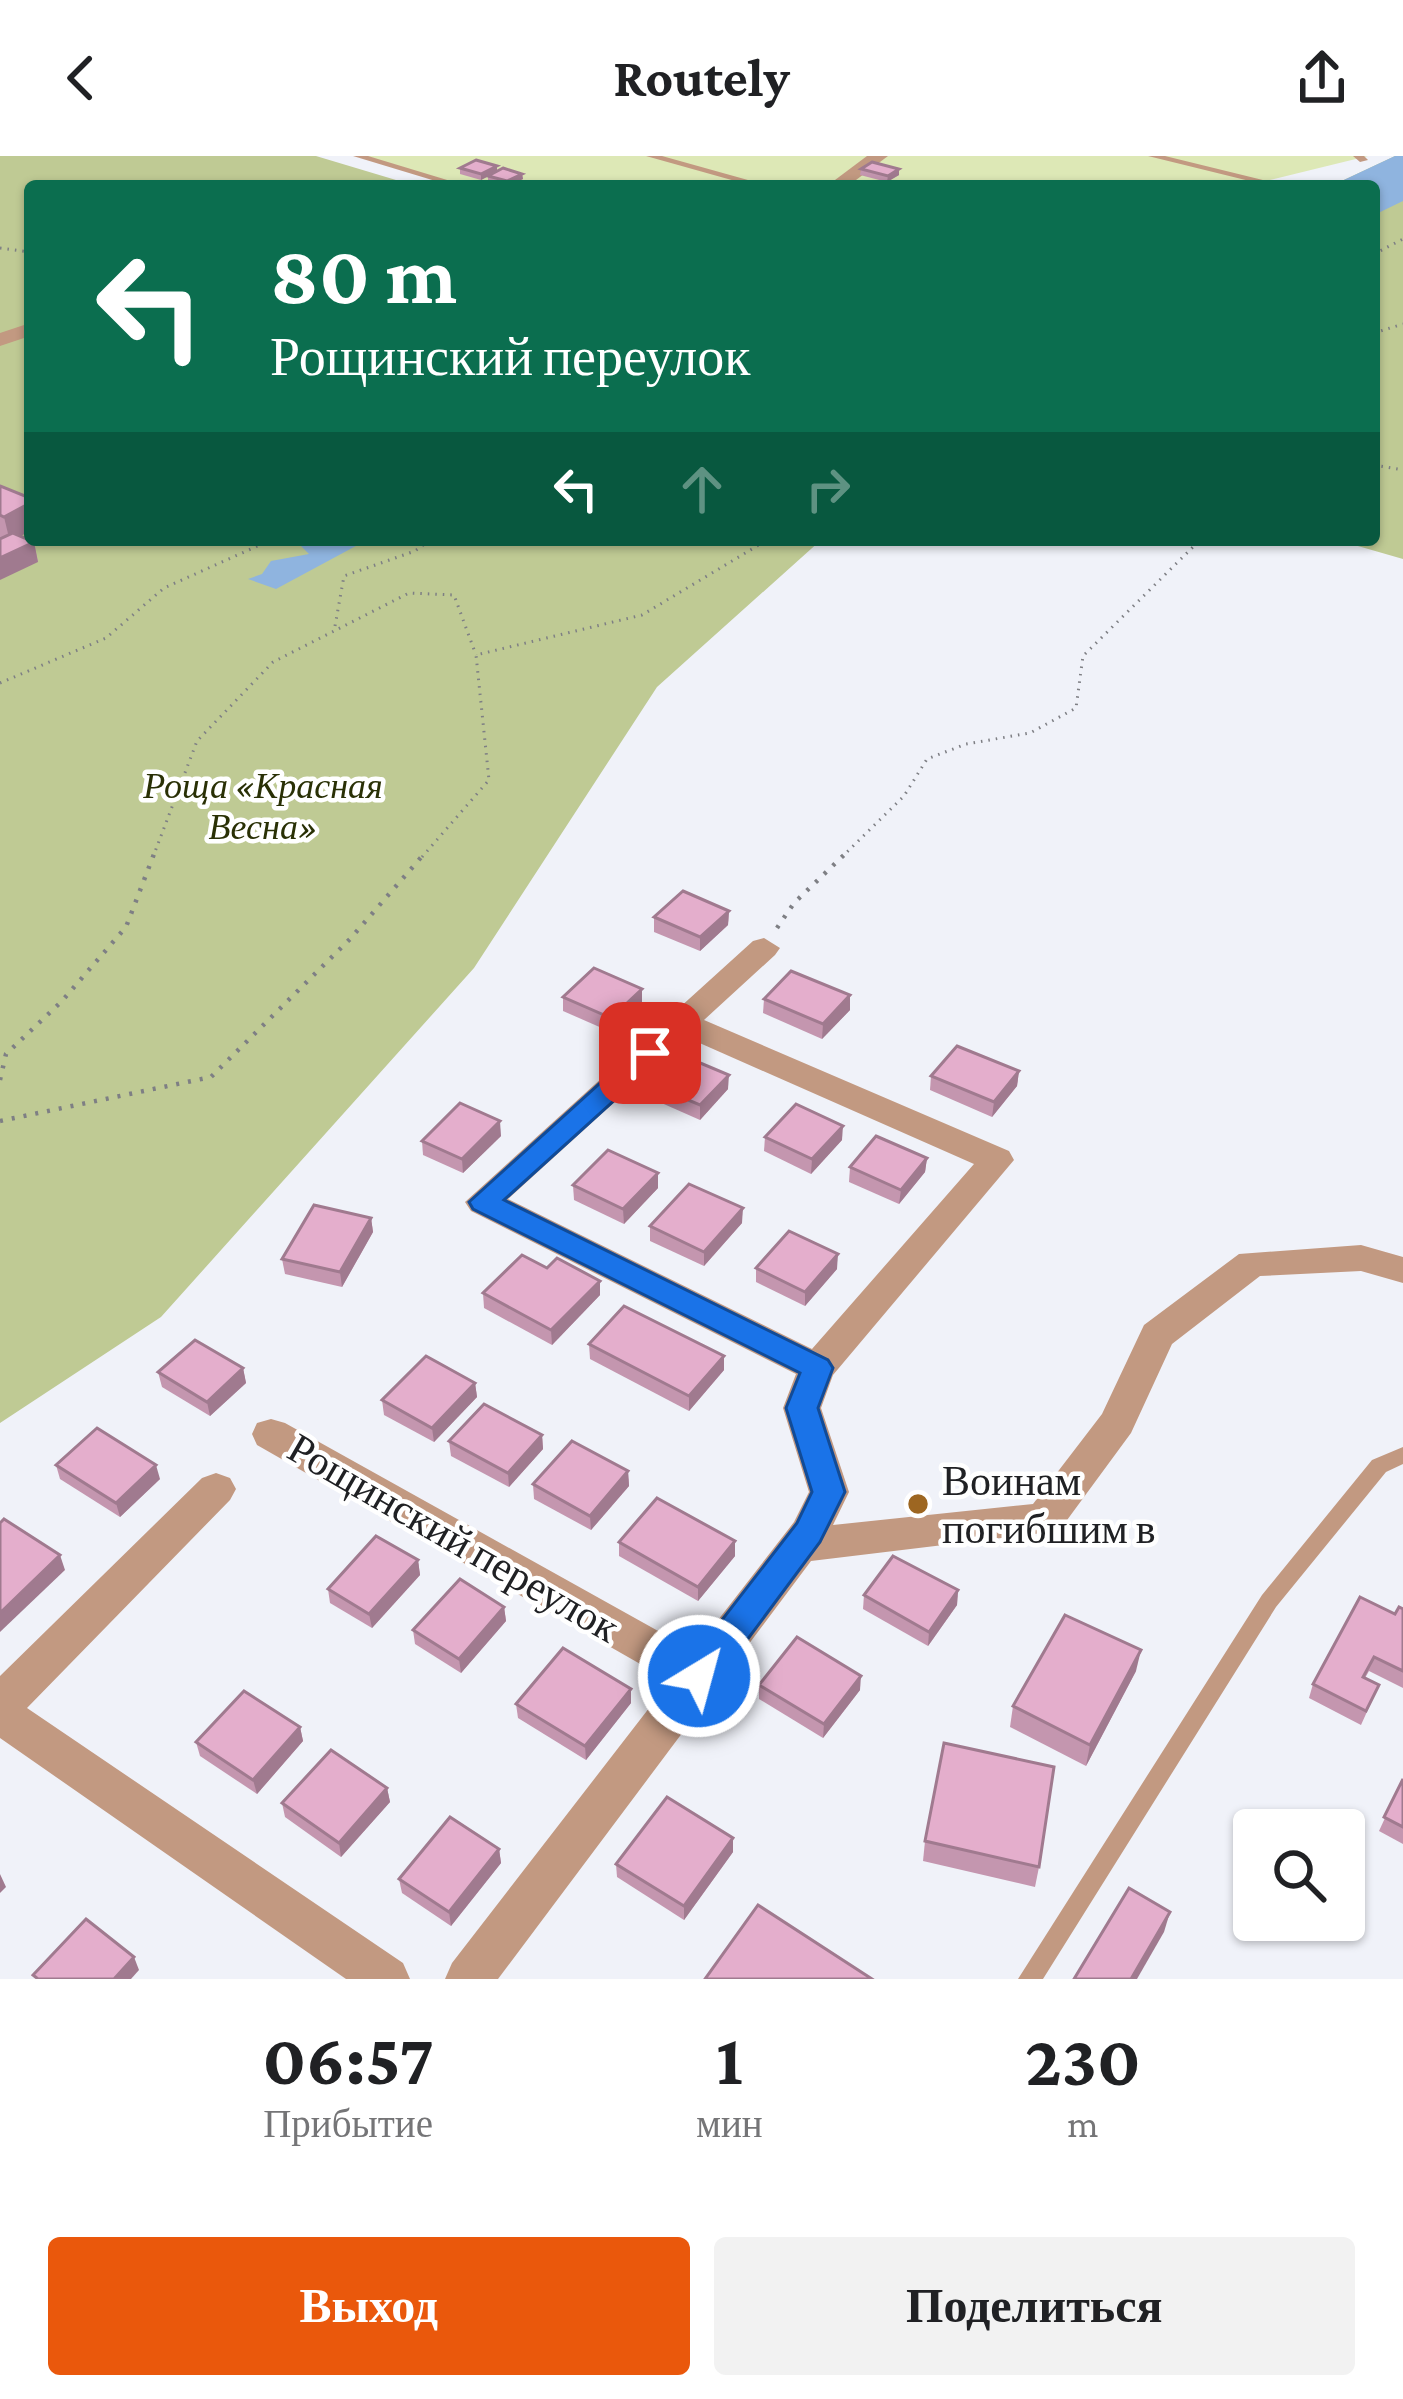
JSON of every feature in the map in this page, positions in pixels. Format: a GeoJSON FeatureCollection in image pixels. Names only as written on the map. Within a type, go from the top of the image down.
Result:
{"type":"FeatureCollection","features":[{"type":"Feature","properties":{"kind":"street"},"geometry":{"type":"LineString","coordinates":[[845,180],[879,156]]}},
{"type":"Feature","properties":{"kind":"street"},"geometry":{"type":"LineString","coordinates":[[764,948],[483,1202],[817,1368]]}},
{"type":"Feature","properties":{"kind":"street"},"geometry":{"type":"LineString","coordinates":[[469,1979],[798,1546],[829,1492],[802,1408],[817,1368],[997,1160],[683,1023]]}},
{"type":"Feature","properties":{"kind":"street"},"geometry":{"type":"LineString","coordinates":[[798,1546],[1045,1519],[1117,1422],[1157,1335],[1252,1263],[1361,1258],[1403,1270]]}},
{"type":"Feature","properties":{"kind":"street","name":"Рощинский переулок"},"geometry":{"type":"LineString","coordinates":[[272,1433],[699,1676]]}},
{"type":"Feature","properties":{"kind":"street"},"geometry":{"type":"LineString","coordinates":[[216,1489],[13,1691],[4,1709],[11,1721],[386,1979]]}},
{"type":"Feature","properties":{"kind":"lane"},"geometry":{"type":"LineString","coordinates":[[358,156],[441,180]]}},
{"type":"Feature","properties":{"kind":"lane"},"geometry":{"type":"LineString","coordinates":[[651,156],[741,180]]}},
{"type":"Feature","properties":{"kind":"lane"},"geometry":{"type":"LineString","coordinates":[[1153,156],[1257,180]]}},
{"type":"Feature","properties":{"kind":"lane"},"geometry":{"type":"LineString","coordinates":[[1030,1979],[1269,1601],[1379,1466],[1403,1455]]}},
{"type":"Feature","properties":{"kind":"path"},"geometry":{"type":"LineString","coordinates":[[0,683],[106,638],[164,587],[257,546]]}},
{"type":"Feature","properties":{"kind":"path"},"geometry":{"type":"LineString","coordinates":[[335,627],[344,576],[422,546]]}},
{"type":"Feature","properties":{"kind":"path"},"geometry":{"type":"LineString","coordinates":[[476,656],[642,615],[756,546]]}},
{"type":"Feature","properties":{"kind":"path"},"geometry":{"type":"LineString","coordinates":[[764,948],[794,903],[904,796],[927,759],[966,744],[1030,733],[1076,708],[1083,656],[1194,546]]}},
{"type":"Feature","properties":{"kind":"path"},"geometry":{"type":"LineString","coordinates":[[0,1080],[6,1054],[62,1001],[126,927],[197,741],[274,662],[335,627],[409,593],[454,595],[476,656],[489,780],[350,939],[212,1077],[0,1120]]}},
{"type":"Feature","properties":{"kind":"green space","name":"Роща «Красная Весна»"},"geometry":{"type":"Polygon","coordinates":[[[0,156],[316,156],[396,180],[24,180],[24,546],[814,546],[657,687],[474,968],[161,1317],[0,1423],[0,156]]]}},
{"type":"Feature","properties":{"kind":"green space"},"geometry":{"type":"Polygon","coordinates":[[[360,156],[1368,156],[1270,180],[438,180],[360,156]]]}},
{"type":"Feature","properties":{"kind":"green space"},"geometry":{"type":"Polygon","coordinates":[[[1403,156],[1403,559],[1358,546],[1380,546],[1380,180],[1344,180],[1403,156]]]}},
{"type":"Feature","properties":{"kind":"water"},"geometry":{"type":"Polygon","coordinates":[[[1403,156],[1403,201],[1380,212],[1380,180],[1344,180],[1403,156]]]}},
{"type":"Feature","properties":{"kind":"water"},"geometry":{"type":"Polygon","coordinates":[[[301,546],[356,546],[276,589],[248,579],[262,574],[271,561],[309,554],[301,546]]]}},
{"type":"Feature","properties":{"kind":"building"},"geometry":{"type":"Polygon","coordinates":[[[476,160],[497,166],[481,174],[460,168],[476,160]]]}},
{"type":"Feature","properties":{"kind":"building"},"geometry":{"type":"Polygon","coordinates":[[[872,162],[899,169],[888,176],[861,169],[872,162]]]}},
{"type":"Feature","properties":{"kind":"building"},"geometry":{"type":"Polygon","coordinates":[[[503,168],[522,174],[509,180],[488,176],[503,168]]]}},
{"type":"Feature","properties":{"kind":"building"},"geometry":{"type":"Polygon","coordinates":[[[0,486],[24,496],[24,506],[0,515],[0,486]]]}},
{"type":"Feature","properties":{"kind":"building"},"geometry":{"type":"Polygon","coordinates":[[[13,533],[24,538],[26,546],[0,558],[0,539],[13,533]]]}},
{"type":"Feature","properties":{"kind":"building"},"geometry":{"type":"Polygon","coordinates":[[[683,891],[729,911],[700,937],[654,917],[683,891]]]}},
{"type":"Feature","properties":{"kind":"building"},"geometry":{"type":"Polygon","coordinates":[[[594,968],[642,989],[611,1018],[563,997],[594,968]]]}},
{"type":"Feature","properties":{"kind":"building"},"geometry":{"type":"Polygon","coordinates":[[[791,971],[850,995],[823,1024],[764,999],[791,971]]]}},
{"type":"Feature","properties":{"kind":"building"},"geometry":{"type":"Polygon","coordinates":[[[957,1046],[1019,1071],[994,1102],[931,1076],[957,1046]]]}},
{"type":"Feature","properties":{"kind":"building"},"geometry":{"type":"Polygon","coordinates":[[[686,1057],[729,1075],[700,1105],[657,1087],[686,1057]]]}},
{"type":"Feature","properties":{"kind":"building"},"geometry":{"type":"Polygon","coordinates":[[[460,1103],[500,1121],[462,1159],[422,1141],[460,1103]]]}},
{"type":"Feature","properties":{"kind":"building"},"geometry":{"type":"Polygon","coordinates":[[[796,1104],[843,1126],[812,1159],[765,1137],[796,1104]]]}},
{"type":"Feature","properties":{"kind":"building"},"geometry":{"type":"Polygon","coordinates":[[[876,1136],[927,1158],[901,1190],[850,1167],[876,1136]]]}},
{"type":"Feature","properties":{"kind":"building"},"geometry":{"type":"Polygon","coordinates":[[[608,1150],[658,1173],[623,1209],[573,1185],[608,1150]]]}},
{"type":"Feature","properties":{"kind":"building"},"geometry":{"type":"Polygon","coordinates":[[[689,1184],[743,1208],[704,1252],[650,1226],[689,1184]]]}},
{"type":"Feature","properties":{"kind":"building"},"geometry":{"type":"Polygon","coordinates":[[[314,1205],[371,1218],[340,1272],[282,1259],[314,1205]]]}},
{"type":"Feature","properties":{"kind":"building"},"geometry":{"type":"Polygon","coordinates":[[[789,1231],[838,1254],[805,1292],[756,1268],[789,1231]]]}},
{"type":"Feature","properties":{"kind":"building"},"geometry":{"type":"Polygon","coordinates":[[[522,1255],[547,1268],[557,1258],[600,1281],[551,1330],[483,1293],[522,1255]]]}},
{"type":"Feature","properties":{"kind":"building"},"geometry":{"type":"Polygon","coordinates":[[[624,1306],[724,1356],[689,1396],[589,1344],[624,1306]]]}},
{"type":"Feature","properties":{"kind":"building"},"geometry":{"type":"Polygon","coordinates":[[[195,1340],[243,1368],[207,1402],[158,1372],[195,1340]]]}},
{"type":"Feature","properties":{"kind":"building"},"geometry":{"type":"Polygon","coordinates":[[[426,1356],[475,1383],[432,1428],[382,1400],[426,1356]]]}},
{"type":"Feature","properties":{"kind":"building"},"geometry":{"type":"Polygon","coordinates":[[[484,1404],[542,1435],[508,1473],[449,1441],[484,1404]]]}},
{"type":"Feature","properties":{"kind":"building"},"geometry":{"type":"Polygon","coordinates":[[[97,1428],[156,1465],[116,1503],[56,1465],[97,1428]]]}},
{"type":"Feature","properties":{"kind":"building"},"geometry":{"type":"Polygon","coordinates":[[[572,1441],[628,1471],[590,1516],[533,1484],[572,1441]]]}},
{"type":"Feature","properties":{"kind":"building"},"geometry":{"type":"Polygon","coordinates":[[[657,1498],[735,1541],[698,1587],[619,1542],[657,1498]]]}},
{"type":"Feature","properties":{"kind":"building"},"geometry":{"type":"Polygon","coordinates":[[[4,1519],[60,1555],[0,1613],[0,1523],[4,1519]]]}},
{"type":"Feature","properties":{"kind":"building"},"geometry":{"type":"Polygon","coordinates":[[[376,1536],[418,1560],[369,1614],[328,1589],[376,1536]]]}},
{"type":"Feature","properties":{"kind":"building"},"geometry":{"type":"Polygon","coordinates":[[[893,1556],[958,1590],[929,1632],[864,1595],[893,1556]]]}},
{"type":"Feature","properties":{"kind":"building"},"geometry":{"type":"Polygon","coordinates":[[[460,1579],[504,1607],[459,1659],[413,1630],[460,1579]]]}},
{"type":"Feature","properties":{"kind":"building"},"geometry":{"type":"Polygon","coordinates":[[[1360,1597],[1395,1614],[1399,1607],[1403,1609],[1403,1671],[1374,1657],[1363,1677],[1379,1685],[1366,1711],[1313,1684],[1360,1597]]]}},
{"type":"Feature","properties":{"kind":"building"},"geometry":{"type":"Polygon","coordinates":[[[1065,1615],[1141,1650],[1090,1745],[1013,1706],[1065,1615]]]}},
{"type":"Feature","properties":{"kind":"building"},"geometry":{"type":"Polygon","coordinates":[[[797,1637],[861,1676],[824,1724],[759,1685],[797,1637]]]}},
{"type":"Feature","properties":{"kind":"building"},"geometry":{"type":"Polygon","coordinates":[[[563,1648],[631,1689],[585,1746],[516,1704],[563,1648]]]}},
{"type":"Feature","properties":{"kind":"building"},"geometry":{"type":"Polygon","coordinates":[[[244,1691],[300,1727],[253,1780],[196,1742],[244,1691]]]}},
{"type":"Feature","properties":{"kind":"building"},"geometry":{"type":"Polygon","coordinates":[[[944,1743],[1054,1767],[1039,1867],[925,1841],[944,1743]]]}},
{"type":"Feature","properties":{"kind":"building"},"geometry":{"type":"Polygon","coordinates":[[[331,1750],[387,1788],[339,1843],[282,1803],[331,1750]]]}},
{"type":"Feature","properties":{"kind":"building"},"geometry":{"type":"Polygon","coordinates":[[[1403,1779],[1403,1827],[1384,1817],[1403,1779]]]}},
{"type":"Feature","properties":{"kind":"building"},"geometry":{"type":"Polygon","coordinates":[[[667,1797],[733,1838],[684,1906],[616,1864],[667,1797]]]}},
{"type":"Feature","properties":{"kind":"building"},"geometry":{"type":"Polygon","coordinates":[[[450,1817],[499,1849],[449,1912],[399,1879],[450,1817]]]}},
{"type":"Feature","properties":{"kind":"building"},"geometry":{"type":"Polygon","coordinates":[[[1129,1888],[1170,1912],[1131,1979],[1074,1979],[1129,1888]]]}},
{"type":"Feature","properties":{"kind":"building"},"geometry":{"type":"Polygon","coordinates":[[[758,1905],[872,1979],[705,1979],[758,1905]]]}},
{"type":"Feature","properties":{"kind":"building"},"geometry":{"type":"Polygon","coordinates":[[[86,1919],[134,1957],[114,1979],[38,1979],[33,1975],[86,1919]]]}},
{"type":"Feature","properties":{"kind":"place","name":"Воинам погибшим в"},"geometry":{"type":"Point","coordinates":[918,1504]}},
{"type":"Feature","properties":{"kind":"route"},"geometry":{"type":"LineString","coordinates":[[650,1053],[483,1202],[817,1368],[802,1408],[829,1492],[808,1533],[699,1676]]}}]}
